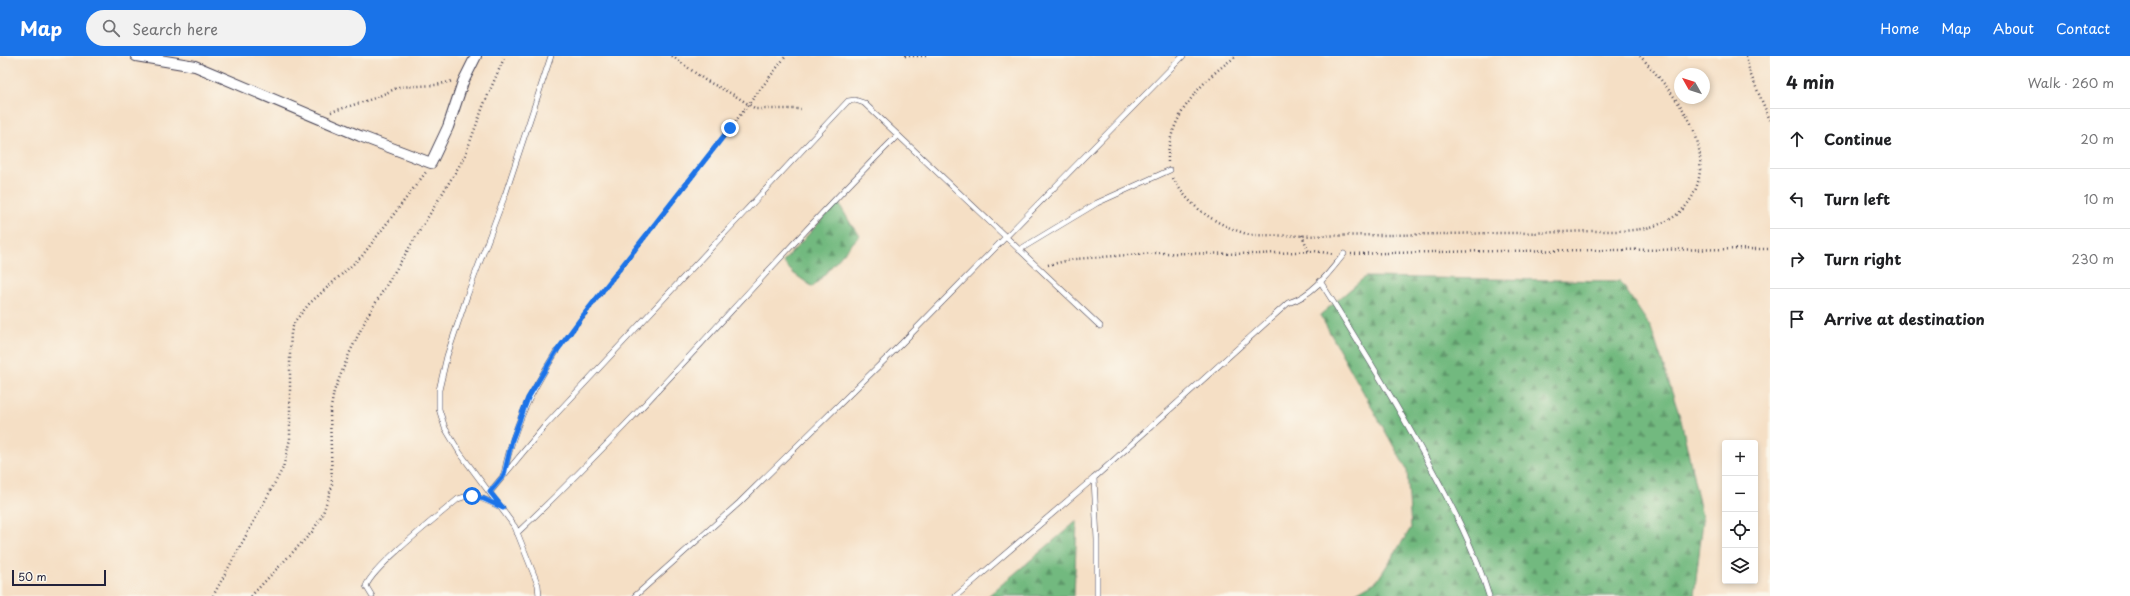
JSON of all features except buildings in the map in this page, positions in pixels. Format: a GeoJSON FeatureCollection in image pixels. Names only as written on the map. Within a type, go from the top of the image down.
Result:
{"type":"FeatureCollection","features":[{"type":"Feature","properties":{"kind":"street"},"geometry":{"type":"LineString","coordinates":[[136,56],[195,66],[315,118],[432,163],[448,127],[463,82],[476,56]]}},
{"type":"Feature","properties":{"kind":"lane"},"geometry":{"type":"LineString","coordinates":[[539,596],[538,585],[518,533],[503,508],[460,453],[445,428],[439,409],[439,390],[447,356],[467,296],[505,195],[551,56]]}},
{"type":"Feature","properties":{"kind":"lane"},"geometry":{"type":"LineString","coordinates":[[635,596],[739,503],[903,342],[1005,236],[1183,56]]}},
{"type":"Feature","properties":{"kind":"lane"},"geometry":{"type":"LineString","coordinates":[[490,492],[544,427],[848,100],[855,100],[864,103],[1100,326]]}},
{"type":"Feature","properties":{"kind":"lane"},"geometry":{"type":"LineString","coordinates":[[518,533],[555,497],[850,183],[898,135]]}},
{"type":"Feature","properties":{"kind":"lane"},"geometry":{"type":"LineString","coordinates":[[1019,250],[1097,203],[1170,170]]}},
{"type":"Feature","properties":{"kind":"lane"},"geometry":{"type":"LineString","coordinates":[[956,596],[1094,478],[1288,303],[1298,300],[1320,281],[1344,254]]}},
{"type":"Feature","properties":{"kind":"lane"},"geometry":{"type":"LineString","coordinates":[[1320,281],[1371,362],[1433,472],[1468,541],[1489,596]]}},
{"type":"Feature","properties":{"kind":"lane"},"geometry":{"type":"LineString","coordinates":[[504,475],[512,440],[528,398],[556,352]]}},
{"type":"Feature","properties":{"kind":"lane"},"geometry":{"type":"LineString","coordinates":[[1094,478],[1097,540],[1097,596]]}},
{"type":"Feature","properties":{"kind":"lane"},"geometry":{"type":"LineString","coordinates":[[372,596],[366,586],[368,581],[384,564],[458,499],[463,496],[472,496],[484,499],[503,508]]}},
{"type":"Feature","properties":{"kind":"path"},"geometry":{"type":"LineString","coordinates":[[252,596],[312,532],[322,516],[332,486],[330,413],[334,391],[350,352],[367,317],[464,158],[484,104],[505,56]]}},
{"type":"Feature","properties":{"kind":"path"},"geometry":{"type":"LineString","coordinates":[[672,56],[705,80],[734,95],[749,106],[756,109],[802,109]]}},
{"type":"Feature","properties":{"kind":"path"},"geometry":{"type":"LineString","coordinates":[[556,352],[730,128],[749,106],[786,56]]}},
{"type":"Feature","properties":{"kind":"path"},"geometry":{"type":"LineString","coordinates":[[905,56],[928,56]]}},
{"type":"Feature","properties":{"kind":"path"},"geometry":{"type":"LineString","coordinates":[[1237,56],[1206,82],[1178,120],[1171,141],[1168,160],[1170,170],[1178,187],[1191,203],[1211,219],[1250,235],[1596,231],[1638,229],[1661,224],[1676,215],[1690,202],[1697,189],[1702,167],[1700,149],[1693,127],[1640,56]]}},
{"type":"Feature","properties":{"kind":"path"},"geometry":{"type":"LineString","coordinates":[[1746,56],[1750,73],[1770,120]]}},
{"type":"Feature","properties":{"kind":"path"},"geometry":{"type":"LineString","coordinates":[[315,118],[375,98],[399,87],[463,82]]}},
{"type":"Feature","properties":{"kind":"path"},"geometry":{"type":"LineString","coordinates":[[213,596],[283,468],[290,439],[291,332],[296,321],[309,304],[362,256],[413,192],[432,163]]}},
{"type":"Feature","properties":{"kind":"path"},"geometry":{"type":"LineString","coordinates":[[1302,235],[1309,252]]}},
{"type":"Feature","properties":{"kind":"path"},"geometry":{"type":"LineString","coordinates":[[1039,268],[1057,261],[1141,254],[1259,254],[1309,252],[1344,254],[1475,250],[1770,250]]}},
{"type":"Feature","properties":{"kind":"green space"},"geometry":{"type":"Polygon","coordinates":[[[838,202],[852,226],[860,235],[813,287],[793,273],[783,262],[838,202]]]}},
{"type":"Feature","properties":{"kind":"green space"},"geometry":{"type":"Polygon","coordinates":[[[1365,277],[1620,281],[1651,328],[1681,420],[1703,521],[1694,596],[1351,596],[1377,581],[1411,528],[1407,470],[1320,315],[1365,277]]]}},
{"type":"Feature","properties":{"kind":"green space"},"geometry":{"type":"Polygon","coordinates":[[[1077,521],[1074,596],[988,596],[1077,521]]]}},
{"type":"Feature","properties":{"kind":"route"},"geometry":{"type":"LineString","coordinates":[[472,496],[484,499],[503,508],[490,492],[504,475],[512,440],[528,398],[556,352],[582,317],[730,128]]}}]}
